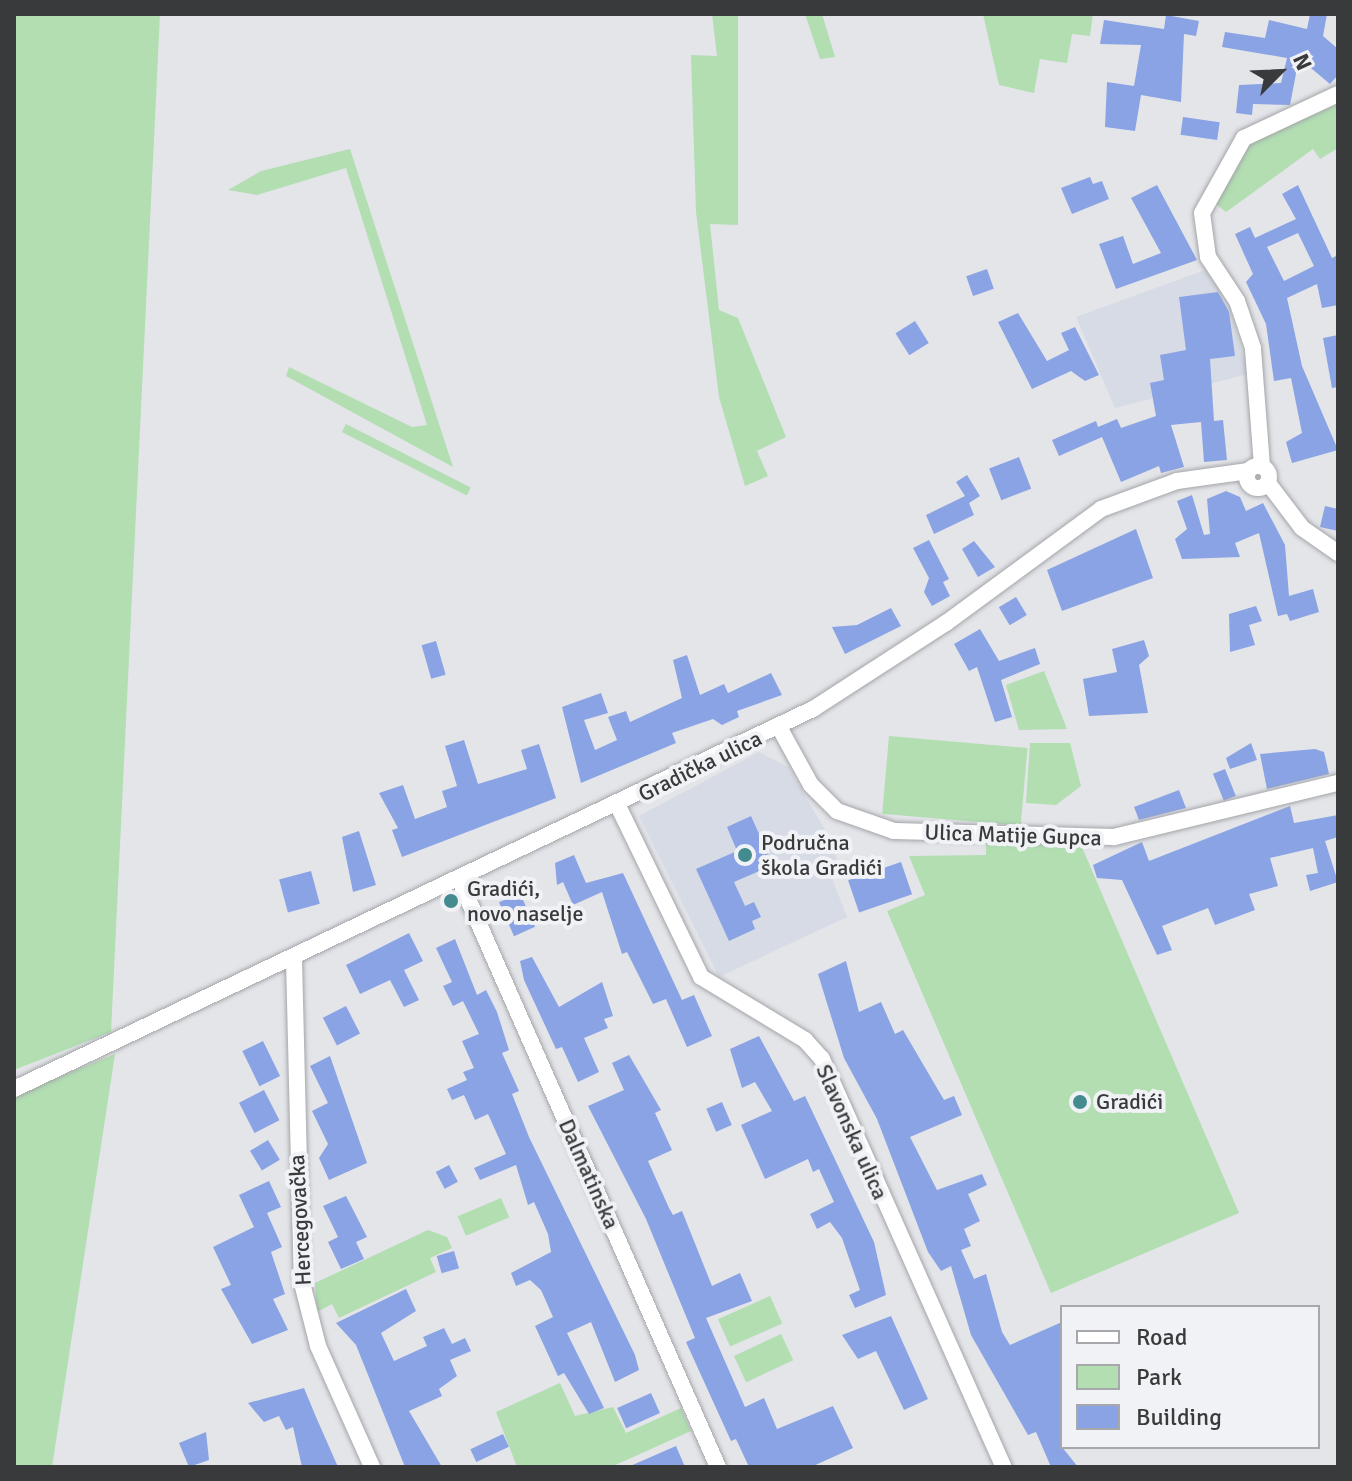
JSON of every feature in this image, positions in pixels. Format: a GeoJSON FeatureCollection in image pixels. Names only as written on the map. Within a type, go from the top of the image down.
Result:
{"type":"FeatureCollection","features":[{"type":"Feature","properties":{"kind":"street"},"geometry":{"type":"LineString","coordinates":[[1338,94],[1244,138],[1211,187],[1202,224],[1208,257],[1246,322],[1255,468],[1250,485],[1268,483],[1302,528],[1338,553]]}},
{"type":"Feature","properties":{"kind":"street","name":"Gradička ulica"},"geometry":{"type":"LineString","coordinates":[[14,1089],[294,960],[779,727],[882,668],[1082,519],[1177,481],[1255,468]]}},
{"type":"Feature","properties":{"kind":"street","name":"Ulica Matije Gupca"},"geometry":{"type":"LineString","coordinates":[[779,727],[811,785],[837,811],[894,831],[1114,837],[1338,783]]}},
{"type":"Feature","properties":{"kind":"street","name":"Slavonska ulica"},"geometry":{"type":"LineString","coordinates":[[618,806],[701,977],[805,1040],[822,1059],[1004,1467]]}},
{"type":"Feature","properties":{"kind":"street","name":"Dalmatinska"},"geometry":{"type":"LineString","coordinates":[[460,881],[718,1467]]}},
{"type":"Feature","properties":{"kind":"street","name":"Hercegovačka"},"geometry":{"type":"LineString","coordinates":[[294,960],[302,1283],[318,1346],[372,1467]]}},
{"type":"Feature","properties":{"kind":"shaded area"},"geometry":{"type":"Polygon","coordinates":[[[1205,270],[1228,302],[1248,374],[1115,408],[1076,317],[1205,270]]]}},
{"type":"Feature","properties":{"kind":"shaded area","name":"Područna škola Gradići"},"geometry":{"type":"Polygon","coordinates":[[[759,752],[788,767],[831,840],[839,866],[832,878],[847,917],[719,977],[639,816],[759,752]]]}},
{"type":"Feature","properties":{"kind":"green space"},"geometry":{"type":"Polygon","coordinates":[[[14,14],[160,14],[111,1032],[14,1070],[14,14]]]}},
{"type":"Feature","properties":{"kind":"green space"},"geometry":{"type":"Polygon","coordinates":[[[712,14],[738,14],[738,225],[710,224],[719,310],[738,318],[786,437],[757,451],[768,476],[745,486],[719,397],[696,212],[691,55],[717,56],[712,14]]]}},
{"type":"Feature","properties":{"kind":"green space"},"geometry":{"type":"Polygon","coordinates":[[[805,14],[822,14],[835,57],[820,59],[805,14]]]}},
{"type":"Feature","properties":{"kind":"green space"},"geometry":{"type":"Polygon","coordinates":[[[983,14],[1093,14],[1090,36],[1072,34],[1067,63],[1040,59],[1034,93],[999,85],[983,14]]]}},
{"type":"Feature","properties":{"kind":"green space"},"geometry":{"type":"Polygon","coordinates":[[[1338,104],[1338,148],[1320,159],[1313,149],[1226,212],[1213,202],[1248,143],[1338,104]]]}},
{"type":"Feature","properties":{"kind":"green space"},"geometry":{"type":"Polygon","coordinates":[[[350,149],[453,467],[286,376],[289,367],[412,427],[427,425],[346,168],[257,195],[228,190],[261,171],[350,149]]]}},
{"type":"Feature","properties":{"kind":"green space"},"geometry":{"type":"Polygon","coordinates":[[[346,424],[471,488],[467,496],[342,432],[346,424]]]}},
{"type":"Feature","properties":{"kind":"green space"},"geometry":{"type":"Polygon","coordinates":[[[1044,671],[1067,729],[1019,730],[1006,685],[1044,671]]]}},
{"type":"Feature","properties":{"kind":"green space"},"geometry":{"type":"Polygon","coordinates":[[[889,736],[1027,748],[1021,826],[882,814],[889,736]]]}},
{"type":"Feature","properties":{"kind":"green space"},"geometry":{"type":"Polygon","coordinates":[[[1030,743],[1070,743],[1081,786],[1056,805],[1026,803],[1030,743]]]}},
{"type":"Feature","properties":{"kind":"green space","name":"Gradići"},"geometry":{"type":"Polygon","coordinates":[[[986,843],[1081,845],[1239,1213],[1051,1293],[887,911],[925,895],[909,856],[986,855],[986,843]]]}},
{"type":"Feature","properties":{"kind":"green space"},"geometry":{"type":"Polygon","coordinates":[[[115,1054],[52,1467],[14,1467],[14,1095],[115,1054]]]}},
{"type":"Feature","properties":{"kind":"green space"},"geometry":{"type":"Polygon","coordinates":[[[501,1198],[509,1217],[466,1236],[458,1216],[501,1198]]]}},
{"type":"Feature","properties":{"kind":"green space"},"geometry":{"type":"Polygon","coordinates":[[[428,1230],[447,1237],[452,1248],[430,1258],[436,1272],[339,1318],[332,1304],[317,1312],[315,1283],[428,1230]]]}},
{"type":"Feature","properties":{"kind":"green space"},"geometry":{"type":"Polygon","coordinates":[[[770,1296],[782,1323],[730,1347],[718,1319],[770,1296]]]}},
{"type":"Feature","properties":{"kind":"green space"},"geometry":{"type":"Polygon","coordinates":[[[781,1334],[793,1360],[746,1382],[734,1356],[781,1334]]]}},
{"type":"Feature","properties":{"kind":"green space"},"geometry":{"type":"Polygon","coordinates":[[[560,1383],[575,1416],[613,1407],[626,1433],[681,1408],[691,1431],[611,1467],[517,1467],[496,1412],[560,1383]]]}},
{"type":"Feature","properties":{"kind":"building"},"geometry":{"type":"Polygon","coordinates":[[[1310,14],[1327,14],[1323,36],[1338,49],[1338,75],[1330,84],[1299,58],[1290,105],[1253,104],[1252,115],[1236,113],[1239,85],[1281,83],[1287,58],[1222,47],[1225,32],[1265,38],[1269,20],[1307,29],[1310,14]]]}},
{"type":"Feature","properties":{"kind":"building"},"geometry":{"type":"Polygon","coordinates":[[[1166,15],[1199,21],[1196,36],[1184,34],[1181,102],[1141,95],[1135,131],[1105,127],[1107,82],[1134,86],[1141,45],[1100,44],[1104,20],[1164,29],[1166,15]]]}},
{"type":"Feature","properties":{"kind":"building"},"geometry":{"type":"Polygon","coordinates":[[[1183,117],[1220,122],[1217,140],[1180,135],[1183,117]]]}},
{"type":"Feature","properties":{"kind":"building"},"geometry":{"type":"Polygon","coordinates":[[[1090,177],[1093,184],[1102,181],[1109,199],[1072,214],[1061,188],[1090,177]]]}},
{"type":"Feature","properties":{"kind":"building"},"geometry":{"type":"Polygon","coordinates":[[[1157,185],[1197,260],[1116,289],[1099,244],[1123,236],[1133,264],[1161,253],[1131,198],[1157,185]]]}},
{"type":"Feature","properties":{"kind":"building"},"geometry":{"type":"Polygon","coordinates":[[[1298,185],[1332,258],[1338,255],[1338,305],[1322,308],[1317,284],[1287,298],[1302,366],[1338,450],[1292,463],[1286,442],[1302,433],[1291,378],[1274,381],[1266,324],[1246,282],[1253,274],[1235,234],[1250,227],[1255,238],[1296,219],[1282,194],[1298,185]],[[1298,233],[1267,247],[1284,281],[1314,266],[1298,233]]]}},
{"type":"Feature","properties":{"kind":"building"},"geometry":{"type":"Polygon","coordinates":[[[987,269],[994,289],[973,296],[966,276],[987,269]]]}},
{"type":"Feature","properties":{"kind":"building"},"geometry":{"type":"Polygon","coordinates":[[[1218,292],[1229,312],[1235,356],[1210,359],[1214,421],[1223,420],[1227,460],[1204,462],[1201,422],[1171,425],[1184,467],[1161,473],[1159,466],[1121,482],[1102,437],[1059,456],[1052,440],[1096,421],[1098,427],[1117,419],[1121,428],[1156,416],[1150,383],[1164,380],[1160,355],[1186,350],[1179,297],[1218,292]]]}},
{"type":"Feature","properties":{"kind":"building"},"geometry":{"type":"Polygon","coordinates":[[[1018,313],[1047,361],[1069,350],[1061,333],[1075,327],[1099,375],[1085,381],[1071,371],[1032,389],[998,322],[1018,313]]]}},
{"type":"Feature","properties":{"kind":"building"},"geometry":{"type":"Polygon","coordinates":[[[915,321],[929,343],[909,355],[895,333],[915,321]]]}},
{"type":"Feature","properties":{"kind":"building"},"geometry":{"type":"Polygon","coordinates":[[[1338,335],[1338,387],[1332,388],[1323,338],[1338,335]]]}},
{"type":"Feature","properties":{"kind":"building"},"geometry":{"type":"Polygon","coordinates":[[[1019,457],[1031,489],[1001,500],[989,468],[1019,457]]]}},
{"type":"Feature","properties":{"kind":"building"},"geometry":{"type":"Polygon","coordinates":[[[967,475],[980,496],[969,503],[974,515],[934,534],[926,515],[965,496],[956,482],[967,475]]]}},
{"type":"Feature","properties":{"kind":"building"},"geometry":{"type":"Polygon","coordinates":[[[1226,491],[1240,497],[1246,511],[1263,503],[1285,545],[1289,596],[1313,589],[1319,612],[1290,621],[1287,614],[1278,616],[1259,533],[1235,543],[1240,557],[1182,559],[1175,539],[1187,529],[1177,501],[1192,495],[1204,535],[1210,534],[1207,499],[1226,491]]]}},
{"type":"Feature","properties":{"kind":"building"},"geometry":{"type":"Polygon","coordinates":[[[1325,506],[1338,509],[1338,531],[1320,527],[1325,506]]]}},
{"type":"Feature","properties":{"kind":"building"},"geometry":{"type":"Polygon","coordinates":[[[1136,529],[1153,578],[1062,611],[1047,570],[1136,529]]]}},
{"type":"Feature","properties":{"kind":"building"},"geometry":{"type":"Polygon","coordinates":[[[929,540],[949,579],[943,582],[950,596],[932,606],[924,592],[929,578],[913,548],[929,540]]]}},
{"type":"Feature","properties":{"kind":"building"},"geometry":{"type":"Polygon","coordinates":[[[974,541],[995,567],[978,577],[962,549],[974,541]]]}},
{"type":"Feature","properties":{"kind":"building"},"geometry":{"type":"Polygon","coordinates":[[[1016,597],[1027,615],[1010,625],[999,607],[1016,597]]]}},
{"type":"Feature","properties":{"kind":"building"},"geometry":{"type":"Polygon","coordinates":[[[1256,606],[1262,621],[1249,625],[1255,645],[1230,652],[1229,614],[1256,606]]]}},
{"type":"Feature","properties":{"kind":"building"},"geometry":{"type":"Polygon","coordinates":[[[891,608],[901,626],[845,654],[832,627],[857,625],[891,608]]]}},
{"type":"Feature","properties":{"kind":"building"},"geometry":{"type":"Polygon","coordinates":[[[980,629],[999,661],[1035,648],[1040,664],[1001,680],[1012,717],[995,722],[977,667],[969,671],[954,644],[980,629]]]}},
{"type":"Feature","properties":{"kind":"building"},"geometry":{"type":"Polygon","coordinates":[[[1144,640],[1149,656],[1139,665],[1148,713],[1089,716],[1083,679],[1117,672],[1112,649],[1144,640]]]}},
{"type":"Feature","properties":{"kind":"building"},"geometry":{"type":"Polygon","coordinates":[[[436,641],[446,675],[431,679],[422,645],[436,641]]]}},
{"type":"Feature","properties":{"kind":"building"},"geometry":{"type":"Polygon","coordinates":[[[687,655],[700,695],[724,684],[728,693],[771,673],[782,695],[737,711],[739,717],[722,725],[713,719],[672,733],[676,743],[581,783],[562,707],[601,693],[608,713],[584,720],[595,750],[617,740],[608,717],[626,711],[630,722],[682,698],[673,660],[687,655]]]}},
{"type":"Feature","properties":{"kind":"building"},"geometry":{"type":"Polygon","coordinates":[[[464,740],[478,784],[527,769],[521,750],[539,744],[556,798],[402,857],[392,830],[398,828],[379,793],[403,785],[415,819],[447,807],[442,791],[457,786],[445,746],[464,740]]]}},
{"type":"Feature","properties":{"kind":"building"},"geometry":{"type":"Polygon","coordinates":[[[1251,743],[1257,760],[1230,769],[1226,758],[1251,743]]]}},
{"type":"Feature","properties":{"kind":"building"},"geometry":{"type":"Polygon","coordinates":[[[1315,749],[1324,752],[1329,774],[1267,789],[1260,754],[1315,749]]]}},
{"type":"Feature","properties":{"kind":"building"},"geometry":{"type":"Polygon","coordinates":[[[1225,769],[1236,796],[1224,801],[1213,774],[1225,769]]]}},
{"type":"Feature","properties":{"kind":"building"},"geometry":{"type":"Polygon","coordinates":[[[1179,790],[1186,808],[1139,820],[1134,807],[1179,790]]]}},
{"type":"Feature","properties":{"kind":"building"},"geometry":{"type":"Polygon","coordinates":[[[1290,806],[1294,823],[1338,815],[1338,837],[1325,841],[1338,882],[1310,891],[1306,875],[1318,873],[1313,848],[1270,858],[1278,886],[1249,894],[1255,910],[1215,925],[1208,908],[1162,926],[1172,950],[1157,955],[1122,880],[1097,878],[1093,865],[1142,842],[1149,861],[1290,806]]]}},
{"type":"Feature","properties":{"kind":"building"},"geometry":{"type":"Polygon","coordinates":[[[751,816],[773,865],[734,882],[745,906],[754,902],[761,917],[752,921],[755,929],[729,941],[696,869],[737,851],[727,827],[751,816]]]}},
{"type":"Feature","properties":{"kind":"building"},"geometry":{"type":"Polygon","coordinates":[[[359,831],[376,885],[353,892],[342,837],[359,831]]]}},
{"type":"Feature","properties":{"kind":"building"},"geometry":{"type":"Polygon","coordinates":[[[574,855],[586,883],[623,873],[682,1000],[694,995],[712,1036],[687,1047],[666,999],[653,1004],[627,952],[622,954],[602,892],[573,905],[563,882],[557,885],[555,863],[574,855]]]}},
{"type":"Feature","properties":{"kind":"building"},"geometry":{"type":"Polygon","coordinates":[[[901,862],[912,894],[859,912],[848,880],[901,862]]]}},
{"type":"Feature","properties":{"kind":"building"},"geometry":{"type":"Polygon","coordinates":[[[311,871],[320,904],[288,912],[279,880],[311,871]]]}},
{"type":"Feature","properties":{"kind":"building"},"geometry":{"type":"Polygon","coordinates":[[[520,893],[535,927],[514,936],[499,902],[520,893]]]}},
{"type":"Feature","properties":{"kind":"building"},"geometry":{"type":"Polygon","coordinates":[[[409,933],[423,961],[404,970],[419,1000],[404,1007],[390,980],[360,994],[346,965],[409,933]]]}},
{"type":"Feature","properties":{"kind":"building"},"geometry":{"type":"Polygon","coordinates":[[[455,939],[477,995],[486,990],[497,1012],[509,1050],[502,1053],[519,1091],[512,1094],[529,1137],[635,1355],[639,1370],[615,1382],[591,1322],[567,1333],[604,1408],[589,1414],[564,1373],[558,1376],[535,1326],[553,1317],[541,1290],[530,1280],[516,1286],[511,1273],[551,1252],[548,1234],[534,1202],[528,1205],[516,1165],[480,1180],[474,1168],[506,1154],[488,1114],[475,1120],[464,1095],[452,1100],[447,1089],[467,1080],[463,1072],[474,1068],[462,1041],[479,1034],[463,1001],[453,1006],[443,986],[452,982],[436,948],[455,939]]]}},
{"type":"Feature","properties":{"kind":"building"},"geometry":{"type":"Polygon","coordinates":[[[532,957],[559,1007],[602,982],[613,1016],[604,1019],[608,1028],[584,1038],[599,1072],[578,1082],[562,1047],[556,1049],[524,980],[520,961],[532,957]]]}},
{"type":"Feature","properties":{"kind":"building"},"geometry":{"type":"Polygon","coordinates":[[[846,961],[859,1012],[881,1002],[895,1034],[903,1030],[944,1100],[954,1096],[962,1115],[910,1137],[937,1190],[982,1174],[987,1185],[968,1194],[980,1221],[964,1229],[971,1246],[961,1250],[974,1279],[986,1274],[1002,1332],[1010,1345],[1060,1323],[1060,1449],[1064,1449],[1078,1467],[1051,1467],[1036,1432],[1028,1435],[971,1335],[951,1266],[941,1271],[928,1252],[877,1119],[844,1058],[818,974],[846,961]]]}},
{"type":"Feature","properties":{"kind":"building"},"geometry":{"type":"Polygon","coordinates":[[[346,1006],[360,1034],[337,1045],[323,1018],[346,1006]]]}},
{"type":"Feature","properties":{"kind":"building"},"geometry":{"type":"Polygon","coordinates":[[[759,1036],[794,1101],[805,1096],[874,1242],[886,1295],[855,1308],[849,1295],[860,1290],[842,1238],[830,1222],[817,1229],[810,1214],[834,1202],[819,1169],[813,1172],[808,1159],[765,1179],[741,1125],[772,1111],[755,1082],[742,1088],[730,1049],[759,1036]]]}},
{"type":"Feature","properties":{"kind":"building"},"geometry":{"type":"Polygon","coordinates":[[[263,1041],[280,1076],[259,1086],[242,1051],[263,1041]]]}},
{"type":"Feature","properties":{"kind":"building"},"geometry":{"type":"Polygon","coordinates":[[[629,1055],[661,1110],[655,1113],[672,1150],[648,1161],[669,1208],[673,1215],[682,1211],[712,1286],[740,1273],[752,1301],[706,1318],[745,1407],[764,1398],[777,1429],[833,1406],[853,1448],[811,1467],[749,1467],[736,1439],[731,1441],[686,1342],[695,1338],[646,1219],[588,1106],[624,1090],[612,1063],[629,1055]]]}},
{"type":"Feature","properties":{"kind":"building"},"geometry":{"type":"Polygon","coordinates":[[[330,1056],[367,1163],[329,1180],[319,1158],[328,1144],[312,1111],[328,1103],[310,1066],[330,1056]]]}},
{"type":"Feature","properties":{"kind":"building"},"geometry":{"type":"Polygon","coordinates":[[[264,1090],[279,1120],[254,1133],[239,1103],[264,1090]]]}},
{"type":"Feature","properties":{"kind":"building"},"geometry":{"type":"Polygon","coordinates":[[[722,1102],[732,1125],[716,1132],[706,1109],[722,1102]]]}},
{"type":"Feature","properties":{"kind":"building"},"geometry":{"type":"Polygon","coordinates":[[[268,1140],[280,1160],[262,1171],[250,1151],[268,1140]]]}},
{"type":"Feature","properties":{"kind":"building"},"geometry":{"type":"Polygon","coordinates":[[[449,1165],[458,1182],[445,1189],[436,1172],[449,1165]]]}},
{"type":"Feature","properties":{"kind":"building"},"geometry":{"type":"Polygon","coordinates":[[[269,1181],[281,1207],[267,1213],[282,1247],[271,1252],[285,1294],[273,1299],[288,1330],[252,1344],[221,1289],[231,1285],[213,1247],[254,1227],[239,1195],[269,1181]]]}},
{"type":"Feature","properties":{"kind":"building"},"geometry":{"type":"Polygon","coordinates":[[[346,1196],[367,1237],[356,1242],[364,1259],[341,1269],[328,1242],[338,1237],[323,1206],[346,1196]]]}},
{"type":"Feature","properties":{"kind":"building"},"geometry":{"type":"Polygon","coordinates":[[[454,1251],[459,1268],[442,1273],[437,1256],[454,1251]]]}},
{"type":"Feature","properties":{"kind":"building"},"geometry":{"type":"Polygon","coordinates":[[[406,1289],[416,1311],[381,1333],[394,1361],[427,1346],[423,1337],[444,1328],[452,1344],[465,1338],[471,1351],[450,1360],[457,1376],[439,1389],[442,1396],[409,1411],[442,1467],[405,1467],[356,1345],[336,1323],[406,1289]]]}},
{"type":"Feature","properties":{"kind":"building"},"geometry":{"type":"Polygon","coordinates":[[[891,1316],[928,1399],[904,1410],[876,1351],[858,1359],[842,1335],[891,1316]]]}},
{"type":"Feature","properties":{"kind":"building"},"geometry":{"type":"Polygon","coordinates":[[[304,1388],[338,1467],[302,1467],[293,1427],[286,1430],[279,1416],[264,1422],[248,1403],[304,1388]]]}},
{"type":"Feature","properties":{"kind":"building"},"geometry":{"type":"Polygon","coordinates":[[[651,1393],[660,1413],[626,1428],[617,1408],[651,1393]]]}},
{"type":"Feature","properties":{"kind":"building"},"geometry":{"type":"Polygon","coordinates":[[[206,1432],[209,1460],[189,1467],[179,1443],[206,1432]]]}},
{"type":"Feature","properties":{"kind":"building"},"geometry":{"type":"Polygon","coordinates":[[[503,1434],[509,1447],[476,1462],[470,1449],[503,1434]]]}},
{"type":"Feature","properties":{"kind":"building"},"geometry":{"type":"Polygon","coordinates":[[[676,1446],[685,1467],[628,1467],[676,1446]]]}},
{"type":"Feature","properties":{"kind":"place","name":"Područna škola Gradići"},"geometry":{"type":"Point","coordinates":[745,855]}},
{"type":"Feature","properties":{"kind":"place","name":"Gradići, novo naselje"},"geometry":{"type":"Point","coordinates":[451,901]}},
{"type":"Feature","properties":{"kind":"place","name":"Gradići"},"geometry":{"type":"Point","coordinates":[1080,1102]}}]}
